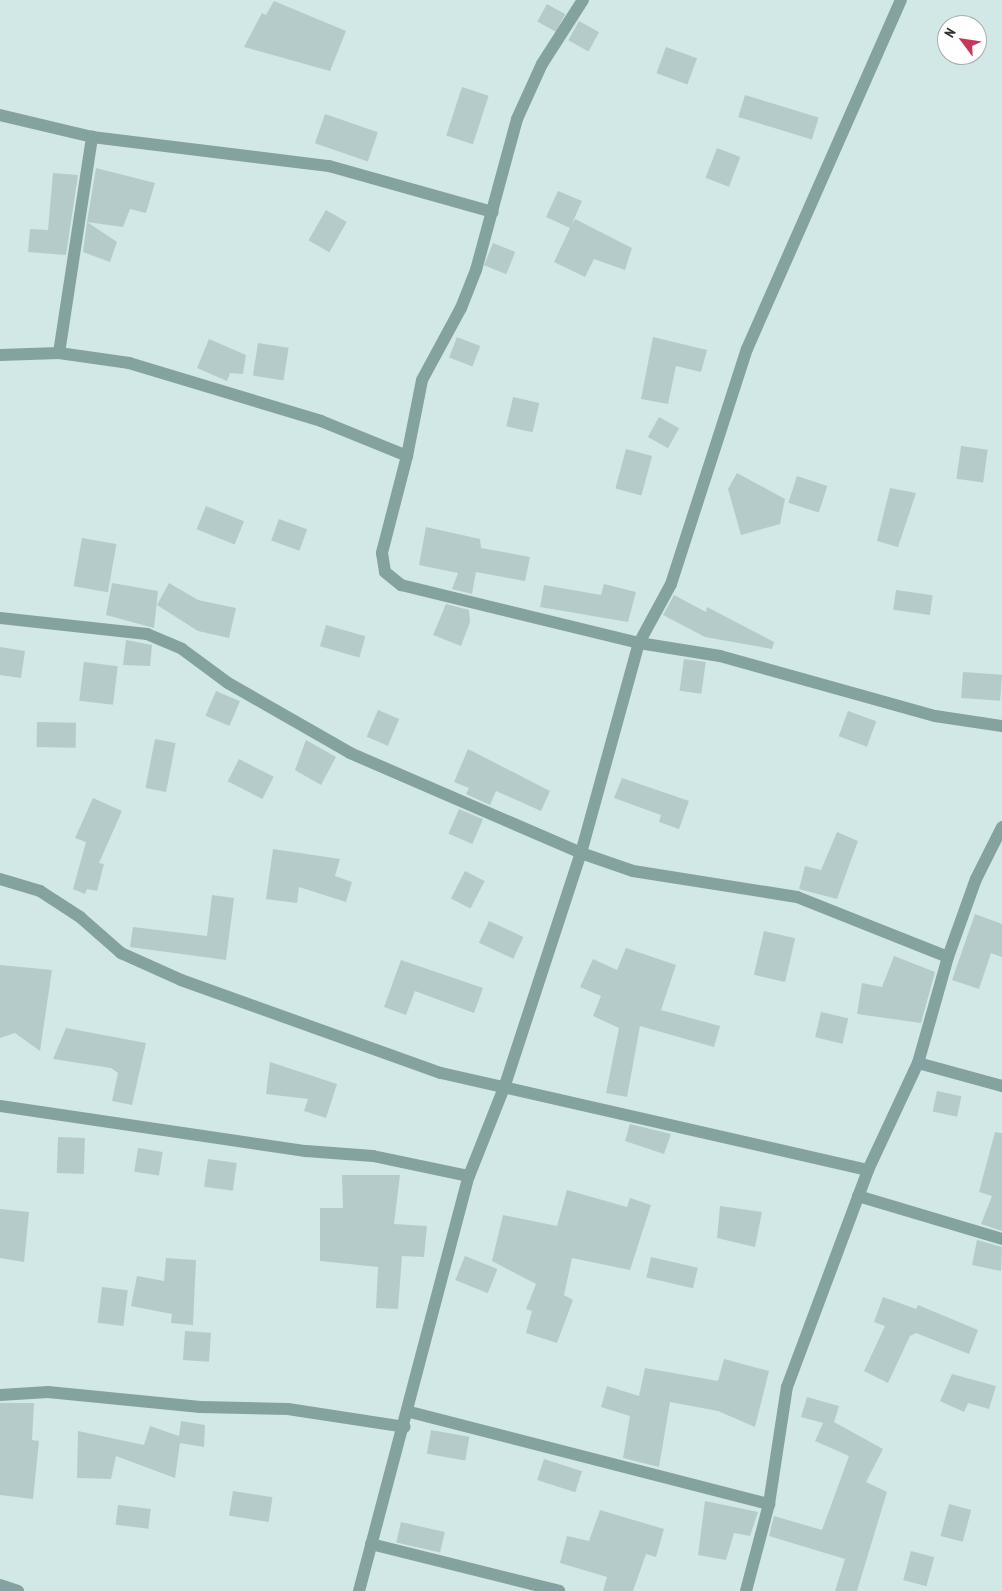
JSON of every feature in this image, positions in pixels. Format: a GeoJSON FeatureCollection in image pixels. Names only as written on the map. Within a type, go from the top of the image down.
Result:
{"type":"FeatureCollection","features":[{"type":"Feature","properties":{"kind":"street"},"geometry":{"type":"LineString","coordinates":[[582,0],[542,64],[517,119],[493,212],[461,308],[422,380],[407,456],[382,553],[386,572],[401,585],[639,643],[720,656],[935,716],[1002,726]]}},
{"type":"Feature","properties":{"kind":"street"},"geometry":{"type":"LineString","coordinates":[[359,1591],[370,1544],[410,1412],[469,1176],[505,1085],[581,852],[639,643],[671,584],[747,349],[901,0]]}},
{"type":"Feature","properties":{"kind":"street"},"geometry":{"type":"LineString","coordinates":[[0,116],[92,137],[329,166],[493,212]]}},
{"type":"Feature","properties":{"kind":"street"},"geometry":{"type":"LineString","coordinates":[[59,353],[92,137]]}},
{"type":"Feature","properties":{"kind":"street"},"geometry":{"type":"LineString","coordinates":[[0,355],[59,353],[129,363],[321,420],[407,456]]}},
{"type":"Feature","properties":{"kind":"street"},"geometry":{"type":"LineString","coordinates":[[0,618],[147,634],[182,649],[228,683],[350,753],[581,852],[632,870],[797,897],[948,957]]}},
{"type":"Feature","properties":{"kind":"street"},"geometry":{"type":"LineString","coordinates":[[746,1591],[769,1504],[787,1387],[868,1170],[918,1063],[948,957],[976,879],[1002,827]]}},
{"type":"Feature","properties":{"kind":"street"},"geometry":{"type":"LineString","coordinates":[[0,879],[40,891],[80,917],[121,952],[181,980],[441,1073],[505,1085],[868,1170]]}},
{"type":"Feature","properties":{"kind":"street"},"geometry":{"type":"LineString","coordinates":[[918,1063],[1002,1086]]}},
{"type":"Feature","properties":{"kind":"street"},"geometry":{"type":"LineString","coordinates":[[0,1106],[306,1151],[373,1156],[469,1176]]}},
{"type":"Feature","properties":{"kind":"street"},"geometry":{"type":"LineString","coordinates":[[858,1196],[1002,1239]]}},
{"type":"Feature","properties":{"kind":"street"},"geometry":{"type":"LineString","coordinates":[[0,1395],[48,1392],[200,1407],[288,1409],[404,1427]]}},
{"type":"Feature","properties":{"kind":"street"},"geometry":{"type":"LineString","coordinates":[[410,1412],[769,1504]]}},
{"type":"Feature","properties":{"kind":"street"},"geometry":{"type":"LineString","coordinates":[[370,1544],[559,1591]]}},
{"type":"Feature","properties":{"kind":"street"},"geometry":{"type":"LineString","coordinates":[[0,1585],[18,1591]]}},
{"type":"Feature","properties":{"kind":"building"},"geometry":{"type":"Polygon","coordinates":[[[274,1],[346,31],[330,71],[244,47],[262,13],[266,15],[274,1]]]}},
{"type":"Feature","properties":{"kind":"building"},"geometry":{"type":"Polygon","coordinates":[[[547,4],[565,14],[556,32],[537,21],[547,4]]]}},
{"type":"Feature","properties":{"kind":"building"},"geometry":{"type":"Polygon","coordinates":[[[579,21],[599,32],[588,51],[568,40],[579,21]]]}},
{"type":"Feature","properties":{"kind":"building"},"geometry":{"type":"Polygon","coordinates":[[[666,47],[697,58],[687,85],[656,73],[666,47]]]}},
{"type":"Feature","properties":{"kind":"building"},"geometry":{"type":"Polygon","coordinates":[[[462,87],[489,96],[473,144],[446,136],[462,87]]]}},
{"type":"Feature","properties":{"kind":"building"},"geometry":{"type":"Polygon","coordinates":[[[745,95],[819,118],[812,140],[738,117],[745,95]]]}},
{"type":"Feature","properties":{"kind":"building"},"geometry":{"type":"Polygon","coordinates":[[[325,114],[378,132],[368,162],[315,143],[325,114]]]}},
{"type":"Feature","properties":{"kind":"building"},"geometry":{"type":"Polygon","coordinates":[[[717,148],[740,157],[729,187],[706,178],[717,148]]]}},
{"type":"Feature","properties":{"kind":"building"},"geometry":{"type":"Polygon","coordinates":[[[96,168],[155,183],[146,213],[130,209],[123,227],[87,222],[96,168]]]}},
{"type":"Feature","properties":{"kind":"building"},"geometry":{"type":"Polygon","coordinates":[[[53,173],[78,175],[66,255],[28,252],[30,229],[48,230],[53,173]]]}},
{"type":"Feature","properties":{"kind":"building"},"geometry":{"type":"Polygon","coordinates":[[[558,191],[582,201],[571,226],[575,219],[632,248],[625,270],[594,259],[585,277],[554,262],[570,228],[546,217],[558,191]]]}},
{"type":"Feature","properties":{"kind":"building"},"geometry":{"type":"Polygon","coordinates":[[[326,210],[347,222],[329,252],[308,240],[326,210]]]}},
{"type":"Feature","properties":{"kind":"building"},"geometry":{"type":"Polygon","coordinates":[[[87,222],[117,242],[110,262],[83,252],[87,222]]]}},
{"type":"Feature","properties":{"kind":"building"},"geometry":{"type":"Polygon","coordinates":[[[493,243],[515,252],[506,274],[484,265],[493,243]]]}},
{"type":"Feature","properties":{"kind":"building"},"geometry":{"type":"Polygon","coordinates":[[[457,337],[480,346],[472,366],[449,358],[457,337]]]}},
{"type":"Feature","properties":{"kind":"building"},"geometry":{"type":"Polygon","coordinates":[[[653,337],[707,350],[701,372],[676,366],[668,404],[641,399],[653,337]]]}},
{"type":"Feature","properties":{"kind":"building"},"geometry":{"type":"Polygon","coordinates":[[[209,339],[246,355],[243,374],[230,373],[227,381],[197,368],[209,339]]]}},
{"type":"Feature","properties":{"kind":"building"},"geometry":{"type":"Polygon","coordinates":[[[258,343],[289,348],[283,380],[253,376],[258,343]]]}},
{"type":"Feature","properties":{"kind":"building"},"geometry":{"type":"Polygon","coordinates":[[[513,397],[539,403],[533,432],[506,426],[513,397]]]}},
{"type":"Feature","properties":{"kind":"building"},"geometry":{"type":"Polygon","coordinates":[[[659,417],[679,428],[668,448],[648,437],[659,417]]]}},
{"type":"Feature","properties":{"kind":"building"},"geometry":{"type":"Polygon","coordinates":[[[961,446],[988,450],[983,482],[956,479],[961,446]]]}},
{"type":"Feature","properties":{"kind":"building"},"geometry":{"type":"Polygon","coordinates":[[[626,449],[652,456],[641,496],[615,489],[626,449]]]}},
{"type":"Feature","properties":{"kind":"building"},"geometry":{"type":"Polygon","coordinates":[[[737,473],[785,499],[780,524],[741,535],[728,489],[737,473]]]}},
{"type":"Feature","properties":{"kind":"building"},"geometry":{"type":"Polygon","coordinates":[[[797,476],[827,486],[819,513],[788,503],[797,476]]]}},
{"type":"Feature","properties":{"kind":"building"},"geometry":{"type":"Polygon","coordinates":[[[890,488],[916,493],[898,547],[877,541],[890,488]]]}},
{"type":"Feature","properties":{"kind":"building"},"geometry":{"type":"Polygon","coordinates":[[[206,506],[244,521],[235,545],[197,529],[206,506]]]}},
{"type":"Feature","properties":{"kind":"building"},"geometry":{"type":"Polygon","coordinates":[[[279,519],[307,529],[299,551],[271,541],[279,519]]]}},
{"type":"Feature","properties":{"kind":"building"},"geometry":{"type":"Polygon","coordinates":[[[426,527],[480,539],[481,548],[530,557],[525,581],[476,572],[472,594],[452,589],[458,573],[419,565],[426,527]]]}},
{"type":"Feature","properties":{"kind":"building"},"geometry":{"type":"Polygon","coordinates":[[[82,538],[116,544],[108,592],[73,586],[82,538]]]}},
{"type":"Feature","properties":{"kind":"building"},"geometry":{"type":"Polygon","coordinates":[[[112,583],[158,591],[154,628],[106,615],[112,583]]]}},
{"type":"Feature","properties":{"kind":"building"},"geometry":{"type":"Polygon","coordinates":[[[169,583],[198,600],[236,608],[229,638],[198,631],[157,605],[169,583]]]}},
{"type":"Feature","properties":{"kind":"building"},"geometry":{"type":"Polygon","coordinates":[[[604,584],[636,592],[628,622],[540,607],[544,585],[601,595],[604,584]]]}},
{"type":"Feature","properties":{"kind":"building"},"geometry":{"type":"Polygon","coordinates":[[[896,590],[933,595],[930,615],[893,610],[896,590]]]}},
{"type":"Feature","properties":{"kind":"building"},"geometry":{"type":"Polygon","coordinates":[[[674,595],[706,612],[707,607],[774,642],[772,649],[705,637],[663,615],[674,595]]]}},
{"type":"Feature","properties":{"kind":"building"},"geometry":{"type":"Polygon","coordinates":[[[446,604],[469,610],[470,622],[461,646],[433,635],[446,604]]]}},
{"type":"Feature","properties":{"kind":"building"},"geometry":{"type":"Polygon","coordinates":[[[326,625],[365,636],[359,657],[320,646],[326,625]]]}},
{"type":"Feature","properties":{"kind":"building"},"geometry":{"type":"Polygon","coordinates":[[[126,640],[152,645],[150,666],[123,665],[126,640]]]}},
{"type":"Feature","properties":{"kind":"building"},"geometry":{"type":"Polygon","coordinates":[[[0,647],[25,651],[21,678],[0,675],[0,647]]]}},
{"type":"Feature","properties":{"kind":"building"},"geometry":{"type":"Polygon","coordinates":[[[684,659],[706,662],[701,694],[680,691],[684,659]]]}},
{"type":"Feature","properties":{"kind":"building"},"geometry":{"type":"Polygon","coordinates":[[[84,662],[118,666],[113,705],[79,701],[84,662]]]}},
{"type":"Feature","properties":{"kind":"building"},"geometry":{"type":"Polygon","coordinates":[[[963,672],[1002,675],[1000,701],[961,698],[963,672]]]}},
{"type":"Feature","properties":{"kind":"building"},"geometry":{"type":"Polygon","coordinates":[[[216,691],[240,701],[229,726],[205,716],[216,691]]]}},
{"type":"Feature","properties":{"kind":"building"},"geometry":{"type":"Polygon","coordinates":[[[378,710],[399,719],[388,746],[367,737],[378,710]]]}},
{"type":"Feature","properties":{"kind":"building"},"geometry":{"type":"Polygon","coordinates":[[[848,711],[876,721],[867,747],[839,736],[848,711]]]}},
{"type":"Feature","properties":{"kind":"building"},"geometry":{"type":"Polygon","coordinates":[[[37,722],[76,723],[76,748],[37,747],[37,722]]]}},
{"type":"Feature","properties":{"kind":"building"},"geometry":{"type":"Polygon","coordinates":[[[155,739],[176,743],[166,792],[145,788],[155,739]]]}},
{"type":"Feature","properties":{"kind":"building"},"geometry":{"type":"Polygon","coordinates":[[[306,740],[336,757],[321,785],[295,770],[306,740]]]}},
{"type":"Feature","properties":{"kind":"building"},"geometry":{"type":"Polygon","coordinates":[[[468,749],[550,791],[541,811],[496,791],[490,805],[466,794],[469,788],[454,782],[468,749]]]}},
{"type":"Feature","properties":{"kind":"building"},"geometry":{"type":"Polygon","coordinates":[[[239,759],[274,777],[262,799],[228,781],[239,759]]]}},
{"type":"Feature","properties":{"kind":"building"},"geometry":{"type":"Polygon","coordinates":[[[622,778],[689,801],[679,829],[659,822],[661,815],[614,798],[622,778]]]}},
{"type":"Feature","properties":{"kind":"building"},"geometry":{"type":"Polygon","coordinates":[[[93,798],[122,811],[99,863],[104,864],[97,891],[87,889],[85,894],[73,889],[86,842],[75,838],[93,798]]]}},
{"type":"Feature","properties":{"kind":"building"},"geometry":{"type":"Polygon","coordinates":[[[459,809],[483,819],[472,844],[448,834],[459,809]]]}},
{"type":"Feature","properties":{"kind":"building"},"geometry":{"type":"Polygon","coordinates":[[[837,832],[858,841],[837,899],[799,889],[805,866],[821,870],[837,832]]]}},
{"type":"Feature","properties":{"kind":"building"},"geometry":{"type":"Polygon","coordinates":[[[273,849],[340,859],[335,876],[352,882],[346,902],[299,887],[297,903],[266,899],[273,849]]]}},
{"type":"Feature","properties":{"kind":"building"},"geometry":{"type":"Polygon","coordinates":[[[465,871],[485,881],[471,909],[451,899],[465,871]]]}},
{"type":"Feature","properties":{"kind":"building"},"geometry":{"type":"Polygon","coordinates":[[[212,895],[234,898],[226,960],[130,947],[133,927],[207,936],[212,895]]]}},
{"type":"Feature","properties":{"kind":"building"},"geometry":{"type":"Polygon","coordinates":[[[975,914],[1002,924],[1002,957],[991,953],[979,989],[952,980],[975,914]]]}},
{"type":"Feature","properties":{"kind":"building"},"geometry":{"type":"Polygon","coordinates":[[[489,921],[523,937],[513,959],[479,943],[489,921]]]}},
{"type":"Feature","properties":{"kind":"building"},"geometry":{"type":"Polygon","coordinates":[[[764,931],[795,938],[785,982],[754,975],[764,931]]]}},
{"type":"Feature","properties":{"kind":"building"},"geometry":{"type":"Polygon","coordinates":[[[626,948],[676,965],[661,1010],[720,1026],[714,1047],[640,1026],[627,1097],[606,1093],[619,1028],[593,1016],[601,996],[580,987],[593,959],[617,970],[626,948]]]}},
{"type":"Feature","properties":{"kind":"building"},"geometry":{"type":"Polygon","coordinates":[[[894,956],[935,972],[921,1023],[857,1014],[862,983],[882,987],[894,956]]]}},
{"type":"Feature","properties":{"kind":"building"},"geometry":{"type":"Polygon","coordinates":[[[401,960],[483,988],[474,1013],[415,991],[406,1015],[384,1007],[401,960]]]}},
{"type":"Feature","properties":{"kind":"building"},"geometry":{"type":"Polygon","coordinates":[[[0,965],[52,970],[40,1051],[15,1033],[0,1038],[0,965]]]}},
{"type":"Feature","properties":{"kind":"building"},"geometry":{"type":"Polygon","coordinates":[[[821,1012],[848,1018],[842,1044],[815,1037],[821,1012]]]}},
{"type":"Feature","properties":{"kind":"building"},"geometry":{"type":"Polygon","coordinates":[[[66,1028],[146,1043],[132,1105],[112,1101],[118,1073],[111,1068],[53,1059],[66,1028]]]}},
{"type":"Feature","properties":{"kind":"building"},"geometry":{"type":"Polygon","coordinates":[[[270,1062],[337,1084],[326,1118],[304,1111],[308,1099],[266,1094],[270,1062]]]}},
{"type":"Feature","properties":{"kind":"building"},"geometry":{"type":"Polygon","coordinates":[[[937,1091],[961,1096],[957,1117],[933,1112],[937,1091]]]}},
{"type":"Feature","properties":{"kind":"building"},"geometry":{"type":"Polygon","coordinates":[[[630,1124],[671,1134],[664,1154],[625,1141],[630,1124]]]}},
{"type":"Feature","properties":{"kind":"building"},"geometry":{"type":"Polygon","coordinates":[[[995,1132],[1002,1133],[1002,1231],[981,1224],[992,1196],[979,1192],[995,1132]]]}},
{"type":"Feature","properties":{"kind":"building"},"geometry":{"type":"Polygon","coordinates":[[[58,1137],[85,1138],[84,1174],[57,1173],[58,1137]]]}},
{"type":"Feature","properties":{"kind":"building"},"geometry":{"type":"Polygon","coordinates":[[[138,1148],[163,1152],[159,1176],[134,1172],[138,1148]]]}},
{"type":"Feature","properties":{"kind":"building"},"geometry":{"type":"Polygon","coordinates":[[[208,1159],[237,1163],[233,1191],[204,1187],[208,1159]]]}},
{"type":"Feature","properties":{"kind":"building"},"geometry":{"type":"Polygon","coordinates":[[[342,1175],[400,1175],[394,1224],[427,1226],[424,1257],[402,1256],[398,1309],[376,1308],[378,1267],[320,1261],[320,1208],[343,1208],[342,1175]]]}},
{"type":"Feature","properties":{"kind":"building"},"geometry":{"type":"Polygon","coordinates":[[[567,1190],[627,1207],[630,1198],[651,1205],[630,1270],[572,1258],[564,1295],[573,1300],[557,1343],[526,1333],[532,1311],[526,1309],[536,1284],[492,1261],[503,1215],[557,1226],[567,1190]]]}},
{"type":"Feature","properties":{"kind":"building"},"geometry":{"type":"Polygon","coordinates":[[[720,1206],[762,1212],[755,1247],[717,1238],[720,1206]]]}},
{"type":"Feature","properties":{"kind":"building"},"geometry":{"type":"Polygon","coordinates":[[[0,1209],[29,1212],[24,1262],[0,1258],[0,1209]]]}},
{"type":"Feature","properties":{"kind":"building"},"geometry":{"type":"Polygon","coordinates":[[[977,1240],[1002,1247],[1001,1271],[972,1265],[977,1240]]]}},
{"type":"Feature","properties":{"kind":"building"},"geometry":{"type":"Polygon","coordinates":[[[465,1256],[497,1269],[488,1293],[455,1280],[465,1256]]]}},
{"type":"Feature","properties":{"kind":"building"},"geometry":{"type":"Polygon","coordinates":[[[651,1257],[698,1268],[693,1288],[646,1277],[651,1257]]]}},
{"type":"Feature","properties":{"kind":"building"},"geometry":{"type":"Polygon","coordinates":[[[166,1258],[196,1260],[193,1325],[171,1323],[172,1314],[131,1306],[137,1276],[164,1281],[166,1258]]]}},
{"type":"Feature","properties":{"kind":"building"},"geometry":{"type":"Polygon","coordinates":[[[102,1287],[128,1290],[123,1326],[98,1323],[102,1287]]]}},
{"type":"Feature","properties":{"kind":"building"},"geometry":{"type":"Polygon","coordinates":[[[883,1297],[916,1309],[918,1305],[978,1330],[969,1354],[916,1333],[910,1336],[888,1383],[864,1371],[885,1326],[874,1322],[883,1297]]]}},
{"type":"Feature","properties":{"kind":"building"},"geometry":{"type":"Polygon","coordinates":[[[185,1331],[211,1333],[209,1362],[183,1360],[185,1331]]]}},
{"type":"Feature","properties":{"kind":"building"},"geometry":{"type":"Polygon","coordinates":[[[724,1359],[769,1371],[755,1427],[718,1411],[670,1402],[659,1467],[623,1458],[630,1416],[601,1407],[607,1386],[639,1396],[645,1368],[718,1381],[724,1359]]]}},
{"type":"Feature","properties":{"kind":"building"},"geometry":{"type":"Polygon","coordinates":[[[952,1374],[996,1386],[989,1409],[968,1403],[964,1412],[940,1401],[952,1374]]]}},
{"type":"Feature","properties":{"kind":"building"},"geometry":{"type":"Polygon","coordinates":[[[807,1397],[839,1406],[834,1422],[883,1449],[866,1482],[887,1492],[857,1591],[835,1591],[845,1559],[769,1536],[774,1516],[822,1530],[849,1456],[815,1441],[823,1423],[801,1417],[807,1397]]]}},
{"type":"Feature","properties":{"kind":"building"},"geometry":{"type":"Polygon","coordinates":[[[0,1403],[34,1403],[32,1440],[39,1441],[33,1499],[0,1495],[0,1403]]]}},
{"type":"Feature","properties":{"kind":"building"},"geometry":{"type":"Polygon","coordinates":[[[181,1421],[205,1425],[204,1447],[180,1443],[175,1478],[116,1456],[111,1479],[77,1478],[78,1431],[144,1445],[150,1426],[179,1436],[181,1421]]]}},
{"type":"Feature","properties":{"kind":"building"},"geometry":{"type":"Polygon","coordinates":[[[431,1430],[469,1437],[465,1460],[427,1454],[431,1430]]]}},
{"type":"Feature","properties":{"kind":"building"},"geometry":{"type":"Polygon","coordinates":[[[544,1459],[582,1471],[575,1492],[537,1480],[544,1459]]]}},
{"type":"Feature","properties":{"kind":"building"},"geometry":{"type":"Polygon","coordinates":[[[233,1491],[273,1497],[269,1522],[229,1516],[233,1491]]]}},
{"type":"Feature","properties":{"kind":"building"},"geometry":{"type":"Polygon","coordinates":[[[705,1501],[758,1512],[750,1536],[734,1533],[726,1560],[698,1555],[705,1501]]]}},
{"type":"Feature","properties":{"kind":"building"},"geometry":{"type":"Polygon","coordinates":[[[949,1504],[971,1510],[963,1542],[940,1536],[949,1504]]]}},
{"type":"Feature","properties":{"kind":"building"},"geometry":{"type":"Polygon","coordinates":[[[118,1505],[151,1509],[148,1529],[116,1525],[118,1505]]]}},
{"type":"Feature","properties":{"kind":"building"},"geometry":{"type":"Polygon","coordinates":[[[600,1510],[664,1529],[656,1557],[646,1554],[633,1591],[603,1591],[607,1577],[560,1563],[567,1536],[589,1541],[600,1510]]]}},
{"type":"Feature","properties":{"kind":"building"},"geometry":{"type":"Polygon","coordinates":[[[401,1522],[445,1532],[440,1553],[396,1542],[401,1522]]]}},
{"type":"Feature","properties":{"kind":"building"},"geometry":{"type":"Polygon","coordinates":[[[911,1551],[934,1557],[926,1586],[903,1580],[911,1551]]]}}]}
